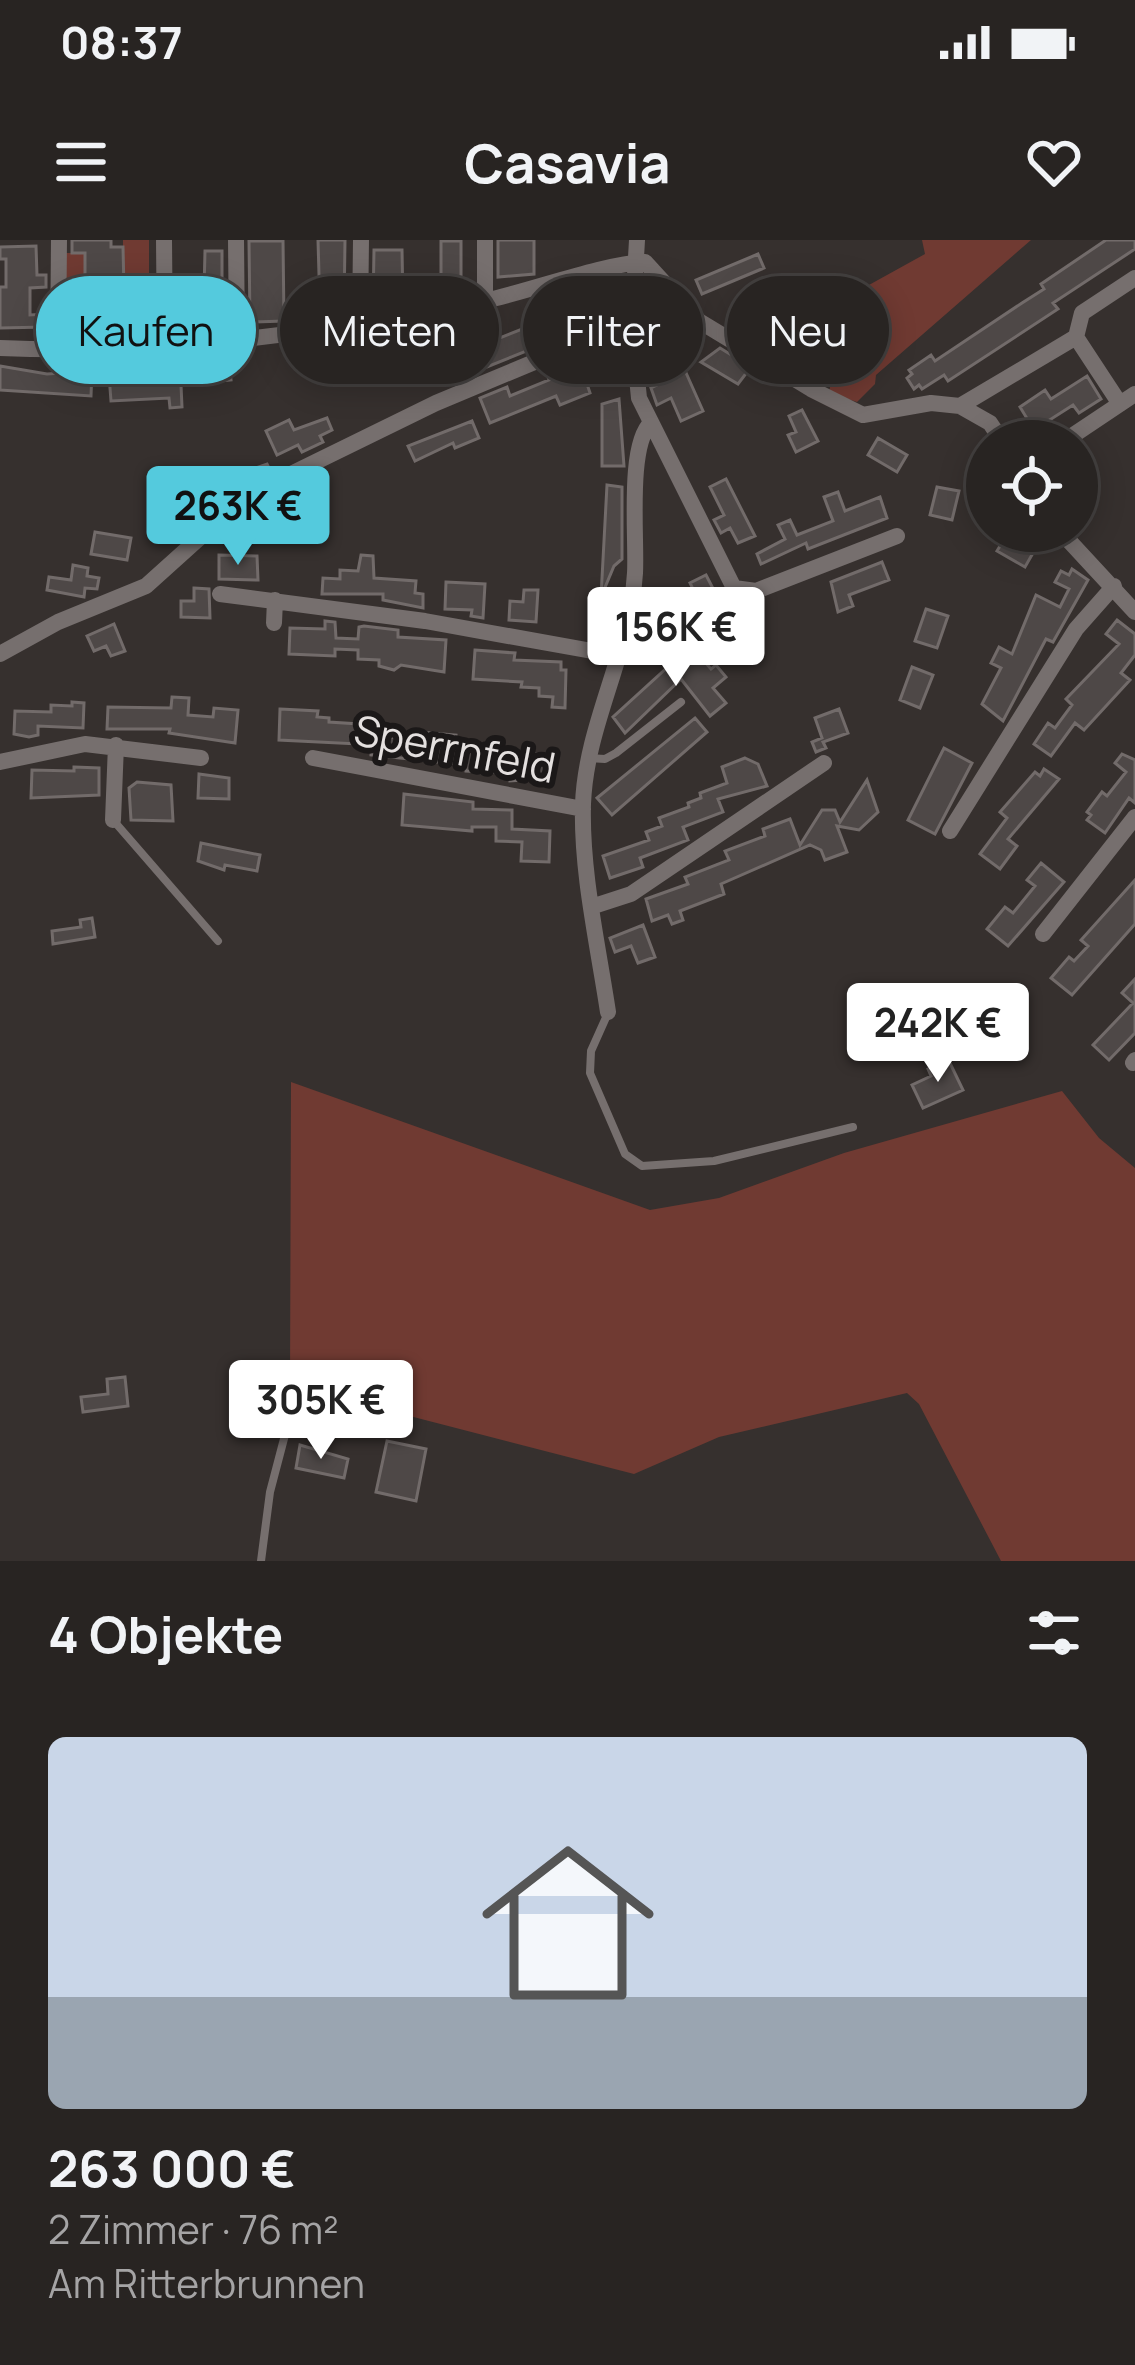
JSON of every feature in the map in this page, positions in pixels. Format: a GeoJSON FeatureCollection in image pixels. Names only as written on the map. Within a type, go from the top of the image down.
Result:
{"type":"FeatureCollection","features":[{"type":"Feature","properties":{"kind":"street"},"geometry":{"type":"LineString","coordinates":[[59,240],[59,276]]}},
{"type":"Feature","properties":{"kind":"street"},"geometry":{"type":"LineString","coordinates":[[164,240],[164,276]]}},
{"type":"Feature","properties":{"kind":"street"},"geometry":{"type":"LineString","coordinates":[[236,240],[236,276]]}},
{"type":"Feature","properties":{"kind":"street"},"geometry":{"type":"LineString","coordinates":[[361,240],[361,276]]}},
{"type":"Feature","properties":{"kind":"street"},"geometry":{"type":"LineString","coordinates":[[485,240],[485,276]]}},
{"type":"Feature","properties":{"kind":"street"},"geometry":{"type":"LineString","coordinates":[[634,276],[637,240]]}},
{"type":"Feature","properties":{"kind":"street"},"geometry":{"type":"LineString","coordinates":[[499,296],[634,262],[650,265],[699,321],[862,415],[931,403],[961,406],[984,420]]}},
{"type":"Feature","properties":{"kind":"street"},"geometry":{"type":"LineString","coordinates":[[961,406],[1076,337],[1082,313],[1135,278]]}},
{"type":"Feature","properties":{"kind":"street"},"geometry":{"type":"LineString","coordinates":[[1076,337],[1127,399],[1096,420]]}},
{"type":"Feature","properties":{"kind":"street"},"geometry":{"type":"LineString","coordinates":[[0,348],[36,349]]}},
{"type":"Feature","properties":{"kind":"street"},"geometry":{"type":"LineString","coordinates":[[0,654],[44,628],[146,586],[232,505],[272,482],[523,367]]}},
{"type":"Feature","properties":{"kind":"street"},"geometry":{"type":"LineString","coordinates":[[636,384],[729,582],[740,592],[756,591],[897,536]]}},
{"type":"Feature","properties":{"kind":"street"},"geometry":{"type":"LineString","coordinates":[[608,1012],[583,809],[587,758],[620,656],[634,587],[638,440],[651,423]]}},
{"type":"Feature","properties":{"kind":"street"},"geometry":{"type":"LineString","coordinates":[[1081,552],[1135,612]]}},
{"type":"Feature","properties":{"kind":"street"},"geometry":{"type":"LineString","coordinates":[[950,831],[973,808],[1076,629],[1114,586]]}},
{"type":"Feature","properties":{"kind":"street"},"geometry":{"type":"LineString","coordinates":[[220,594],[620,656]]}},
{"type":"Feature","properties":{"kind":"street"},"geometry":{"type":"LineString","coordinates":[[274,622],[275,600]]}},
{"type":"Feature","properties":{"kind":"street"},"geometry":{"type":"LineString","coordinates":[[113,820],[116,745]]}},
{"type":"Feature","properties":{"kind":"street"},"geometry":{"type":"LineString","coordinates":[[0,763],[62,746],[116,745],[201,758]]}},
{"type":"Feature","properties":{"kind":"street","name":"Sperrnfeld"},"geometry":{"type":"LineString","coordinates":[[313,758],[583,809]]}},
{"type":"Feature","properties":{"kind":"street"},"geometry":{"type":"LineString","coordinates":[[594,906],[632,894],[824,763]]}},
{"type":"Feature","properties":{"kind":"street"},"geometry":{"type":"LineString","coordinates":[[1043,934],[1082,896],[1135,817]]}},
{"type":"Feature","properties":{"kind":"lane"},"geometry":{"type":"LineString","coordinates":[[587,758],[605,759],[616,753],[681,702]]}},
{"type":"Feature","properties":{"kind":"lane"},"geometry":{"type":"LineString","coordinates":[[113,820],[218,941]]}},
{"type":"Feature","properties":{"kind":"lane"},"geometry":{"type":"LineString","coordinates":[[608,1012],[591,1051],[590,1073],[626,1154],[634,1162],[653,1167],[714,1161],[853,1126]]}},
{"type":"Feature","properties":{"kind":"lane"},"geometry":{"type":"LineString","coordinates":[[261,1561],[270,1492],[296,1393]]}},
{"type":"Feature","properties":{"kind":"shaded area"},"geometry":{"type":"Polygon","coordinates":[[[85,240],[85,276],[65,276],[65,253],[81,253],[85,240]]]}},
{"type":"Feature","properties":{"kind":"shaded area"},"geometry":{"type":"Polygon","coordinates":[[[123,240],[149,240],[149,276],[123,276],[123,240]]]}},
{"type":"Feature","properties":{"kind":"shaded area"},"geometry":{"type":"Polygon","coordinates":[[[922,240],[1031,240],[889,364],[889,276],[885,276],[925,254],[922,240]]]}},
{"type":"Feature","properties":{"kind":"shaded area"},"geometry":{"type":"Polygon","coordinates":[[[830,384],[875,384],[857,402],[829,393],[830,384]]]}},
{"type":"Feature","properties":{"kind":"shaded area"},"geometry":{"type":"Polygon","coordinates":[[[291,1082],[650,1210],[719,1198],[844,1153],[1062,1091],[1099,1138],[1135,1168],[1135,1561],[1001,1561],[919,1404],[907,1393],[719,1437],[634,1474],[290,1385],[291,1082]]]}},
{"type":"Feature","properties":{"kind":"building"},"geometry":{"type":"Polygon","coordinates":[[[72,240],[111,240],[111,247],[123,247],[124,276],[85,276],[85,253],[72,253],[72,240]]]}},
{"type":"Feature","properties":{"kind":"building"},"geometry":{"type":"Polygon","coordinates":[[[318,240],[345,240],[344,276],[319,276],[318,240]]]}},
{"type":"Feature","properties":{"kind":"building"},"geometry":{"type":"Polygon","coordinates":[[[498,240],[534,240],[534,274],[498,276],[498,240]]]}},
{"type":"Feature","properties":{"kind":"building"},"geometry":{"type":"Polygon","coordinates":[[[1106,240],[1135,240],[1135,249],[1053,303],[1058,309],[948,381],[944,375],[914,389],[907,378],[912,374],[909,370],[931,355],[935,361],[1044,289],[1041,284],[1106,240]]]}},
{"type":"Feature","properties":{"kind":"building"},"geometry":{"type":"Polygon","coordinates":[[[249,241],[283,241],[280,321],[256,322],[256,276],[249,276],[249,241]]]}},
{"type":"Feature","properties":{"kind":"building"},"geometry":{"type":"Polygon","coordinates":[[[441,241],[461,241],[461,276],[441,276],[441,241]]]}},
{"type":"Feature","properties":{"kind":"building"},"geometry":{"type":"Polygon","coordinates":[[[36,246],[37,275],[46,276],[36,276],[36,288],[30,288],[30,315],[36,315],[36,327],[0,328],[6,259],[0,259],[0,247],[36,246]]]}},
{"type":"Feature","properties":{"kind":"building"},"geometry":{"type":"Polygon","coordinates":[[[374,250],[402,250],[402,276],[374,276],[374,250]]]}},
{"type":"Feature","properties":{"kind":"building"},"geometry":{"type":"Polygon","coordinates":[[[205,251],[222,251],[222,276],[204,276],[205,251]]]}},
{"type":"Feature","properties":{"kind":"building"},"geometry":{"type":"Polygon","coordinates":[[[758,254],[764,268],[745,276],[727,276],[727,284],[703,294],[703,277],[758,254]]]}},
{"type":"Feature","properties":{"kind":"building"},"geometry":{"type":"Polygon","coordinates":[[[523,329],[523,352],[499,362],[499,338],[523,329]]]}},
{"type":"Feature","properties":{"kind":"building"},"geometry":{"type":"Polygon","coordinates":[[[720,348],[727,352],[727,377],[703,363],[720,348]]]}},
{"type":"Feature","properties":{"kind":"building"},"geometry":{"type":"Polygon","coordinates":[[[0,366],[36,372],[36,384],[91,384],[91,396],[0,390],[0,366]]]}},
{"type":"Feature","properties":{"kind":"building"},"geometry":{"type":"Polygon","coordinates":[[[1087,376],[1101,399],[1079,413],[1073,405],[1050,420],[1028,420],[1020,407],[1045,390],[1051,399],[1087,376]]]}},
{"type":"Feature","properties":{"kind":"building"},"geometry":{"type":"Polygon","coordinates":[[[110,384],[191,384],[181,385],[182,407],[170,408],[169,398],[111,401],[110,384]]]}},
{"type":"Feature","properties":{"kind":"building"},"geometry":{"type":"Polygon","coordinates":[[[539,384],[587,384],[590,393],[560,405],[556,396],[490,423],[480,398],[507,387],[510,396],[539,384]]]}},
{"type":"Feature","properties":{"kind":"building"},"geometry":{"type":"Polygon","coordinates":[[[691,384],[703,411],[681,421],[671,398],[657,405],[651,388],[691,384]]]}},
{"type":"Feature","properties":{"kind":"building"},"geometry":{"type":"Polygon","coordinates":[[[619,399],[624,466],[602,466],[602,404],[619,399]]]}},
{"type":"Feature","properties":{"kind":"building"},"geometry":{"type":"Polygon","coordinates":[[[802,410],[818,441],[796,452],[788,435],[796,432],[789,416],[802,410]]]}},
{"type":"Feature","properties":{"kind":"building"},"geometry":{"type":"Polygon","coordinates":[[[327,418],[332,430],[320,436],[323,442],[302,452],[298,445],[277,455],[266,431],[289,420],[294,430],[327,418]]]}},
{"type":"Feature","properties":{"kind":"building"},"geometry":{"type":"Polygon","coordinates":[[[472,421],[479,438],[455,448],[453,443],[415,461],[408,446],[472,421]]]}},
{"type":"Feature","properties":{"kind":"building"},"geometry":{"type":"Polygon","coordinates":[[[878,438],[907,455],[897,472],[868,455],[878,438]]]}},
{"type":"Feature","properties":{"kind":"building"},"geometry":{"type":"Polygon","coordinates":[[[267,464],[270,470],[218,499],[210,484],[236,470],[238,474],[267,464]]]}},
{"type":"Feature","properties":{"kind":"building"},"geometry":{"type":"Polygon","coordinates":[[[726,479],[755,536],[738,543],[730,528],[721,533],[714,520],[724,515],[710,487],[726,479]]]}},
{"type":"Feature","properties":{"kind":"building"},"geometry":{"type":"Polygon","coordinates":[[[607,485],[622,487],[622,559],[614,566],[601,597],[607,485]]]}},
{"type":"Feature","properties":{"kind":"building"},"geometry":{"type":"Polygon","coordinates":[[[937,487],[959,491],[952,520],[930,515],[937,487]]]}},
{"type":"Feature","properties":{"kind":"building"},"geometry":{"type":"Polygon","coordinates":[[[303,488],[311,505],[283,519],[273,500],[303,488]]]}},
{"type":"Feature","properties":{"kind":"building"},"geometry":{"type":"Polygon","coordinates":[[[838,492],[845,511],[880,497],[887,518],[808,549],[806,543],[761,564],[757,554],[785,539],[778,525],[790,520],[797,535],[833,521],[824,497],[838,492]]]}},
{"type":"Feature","properties":{"kind":"building"},"geometry":{"type":"Polygon","coordinates":[[[95,532],[131,538],[127,560],[91,554],[95,532]]]}},
{"type":"Feature","properties":{"kind":"building"},"geometry":{"type":"Polygon","coordinates":[[[999,552],[1034,552],[1025,567],[999,552]]]}},
{"type":"Feature","properties":{"kind":"building"},"geometry":{"type":"Polygon","coordinates":[[[219,555],[257,556],[258,580],[219,579],[219,555]]]}},
{"type":"Feature","properties":{"kind":"building"},"geometry":{"type":"Polygon","coordinates":[[[361,555],[373,556],[374,578],[416,581],[415,593],[423,594],[423,608],[383,600],[383,594],[322,594],[323,578],[340,579],[340,570],[358,571],[361,555]]]}},
{"type":"Feature","properties":{"kind":"building"},"geometry":{"type":"Polygon","coordinates":[[[882,562],[889,580],[849,595],[853,606],[838,612],[831,582],[882,562]]]}},
{"type":"Feature","properties":{"kind":"building"},"geometry":{"type":"Polygon","coordinates":[[[73,565],[88,568],[87,576],[99,578],[97,589],[85,588],[84,597],[47,590],[49,577],[71,580],[73,565]]]}},
{"type":"Feature","properties":{"kind":"building"},"geometry":{"type":"Polygon","coordinates":[[[1072,569],[1088,580],[1053,642],[1046,639],[1003,721],[982,704],[1001,668],[991,663],[999,647],[1012,654],[1036,595],[1060,607],[1069,589],[1055,582],[1061,571],[1069,575],[1072,569]]]}},
{"type":"Feature","properties":{"kind":"building"},"geometry":{"type":"Polygon","coordinates":[[[706,575],[720,602],[715,604],[720,614],[708,620],[690,583],[706,575]]]}},
{"type":"Feature","properties":{"kind":"building"},"geometry":{"type":"Polygon","coordinates":[[[446,582],[485,584],[483,618],[471,616],[472,610],[445,609],[446,582]]]}},
{"type":"Feature","properties":{"kind":"building"},"geometry":{"type":"Polygon","coordinates":[[[194,588],[209,589],[210,618],[181,617],[181,601],[194,601],[194,588]]]}},
{"type":"Feature","properties":{"kind":"building"},"geometry":{"type":"Polygon","coordinates":[[[524,590],[538,590],[536,622],[509,620],[510,601],[523,602],[524,590]]]}},
{"type":"Feature","properties":{"kind":"building"},"geometry":{"type":"Polygon","coordinates":[[[926,609],[948,616],[937,648],[915,641],[926,609]]]}},
{"type":"Feature","properties":{"kind":"building"},"geometry":{"type":"Polygon","coordinates":[[[1117,620],[1135,634],[1135,655],[1121,673],[1130,680],[1084,730],[1075,723],[1051,756],[1034,744],[1048,723],[1055,728],[1072,705],[1066,699],[1119,644],[1106,634],[1117,620]]]}},
{"type":"Feature","properties":{"kind":"building"},"geometry":{"type":"Polygon","coordinates":[[[325,621],[335,622],[336,638],[358,639],[359,627],[364,626],[398,630],[398,637],[446,640],[444,672],[401,665],[394,670],[379,666],[379,660],[358,659],[358,650],[335,649],[335,656],[289,654],[290,628],[325,629],[325,621]]]}},
{"type":"Feature","properties":{"kind":"building"},"geometry":{"type":"Polygon","coordinates":[[[114,624],[125,651],[111,656],[106,646],[94,651],[87,636],[114,624]]]}},
{"type":"Feature","properties":{"kind":"building"},"geometry":{"type":"Polygon","coordinates":[[[475,650],[515,653],[514,660],[561,662],[561,670],[566,670],[565,708],[552,707],[553,697],[539,696],[539,688],[521,687],[522,682],[473,679],[475,650]]]}},
{"type":"Feature","properties":{"kind":"building"},"geometry":{"type":"Polygon","coordinates":[[[696,652],[726,677],[713,688],[726,703],[710,716],[681,679],[625,733],[613,717],[681,655],[686,661],[696,652]]]}},
{"type":"Feature","properties":{"kind":"building"},"geometry":{"type":"Polygon","coordinates":[[[912,667],[933,675],[920,708],[900,700],[912,667]]]}},
{"type":"Feature","properties":{"kind":"building"},"geometry":{"type":"Polygon","coordinates":[[[172,697],[189,698],[188,715],[213,717],[214,708],[238,710],[235,743],[169,733],[170,729],[107,729],[108,707],[171,708],[172,697]]]}},
{"type":"Feature","properties":{"kind":"building"},"geometry":{"type":"Polygon","coordinates":[[[72,702],[84,703],[83,728],[38,726],[38,735],[14,734],[15,711],[51,712],[51,705],[72,706],[72,702]]]}},
{"type":"Feature","properties":{"kind":"building"},"geometry":{"type":"Polygon","coordinates":[[[280,709],[318,711],[317,717],[329,718],[329,722],[359,724],[358,744],[279,740],[280,709]]]}},
{"type":"Feature","properties":{"kind":"building"},"geometry":{"type":"Polygon","coordinates":[[[839,709],[848,733],[823,742],[826,748],[816,752],[812,742],[822,738],[815,718],[839,709]]]}},
{"type":"Feature","properties":{"kind":"building"},"geometry":{"type":"Polygon","coordinates":[[[695,718],[707,732],[612,815],[597,798],[695,718]]]}},
{"type":"Feature","properties":{"kind":"building"},"geometry":{"type":"Polygon","coordinates":[[[420,732],[456,735],[455,749],[491,750],[491,743],[501,743],[505,753],[554,755],[553,778],[510,781],[510,773],[466,771],[466,765],[371,755],[372,736],[420,739],[420,732]]]}},
{"type":"Feature","properties":{"kind":"building"},"geometry":{"type":"Polygon","coordinates":[[[944,748],[972,763],[935,834],[908,820],[944,748]]]}},
{"type":"Feature","properties":{"kind":"building"},"geometry":{"type":"Polygon","coordinates":[[[1122,754],[1135,760],[1135,803],[1129,798],[1105,833],[1087,820],[1091,815],[1087,812],[1126,772],[1115,763],[1122,754]]]}},
{"type":"Feature","properties":{"kind":"building"},"geometry":{"type":"Polygon","coordinates":[[[745,758],[758,764],[767,786],[718,799],[723,812],[683,827],[688,840],[640,858],[643,867],[610,878],[603,856],[649,840],[646,832],[662,826],[659,818],[689,807],[688,803],[701,798],[700,793],[727,783],[722,767],[745,758]]]}},
{"type":"Feature","properties":{"kind":"building"},"geometry":{"type":"Polygon","coordinates":[[[74,767],[99,768],[99,795],[31,798],[32,770],[74,771],[74,767]]]}},
{"type":"Feature","properties":{"kind":"building"},"geometry":{"type":"Polygon","coordinates":[[[1044,769],[1059,779],[1008,839],[1017,846],[1000,869],[980,854],[1007,818],[1000,812],[1035,772],[1040,776],[1044,769]]]}},
{"type":"Feature","properties":{"kind":"building"},"geometry":{"type":"Polygon","coordinates":[[[199,774],[229,778],[229,799],[198,798],[199,774]]]}},
{"type":"Feature","properties":{"kind":"building"},"geometry":{"type":"Polygon","coordinates":[[[867,780],[878,812],[859,830],[837,826],[847,852],[825,860],[821,850],[810,845],[721,884],[724,894],[680,911],[683,920],[672,924],[668,915],[652,921],[646,899],[688,884],[685,877],[729,860],[725,851],[765,836],[763,829],[790,819],[800,845],[822,810],[835,810],[840,822],[867,780]]]}},
{"type":"Feature","properties":{"kind":"building"},"geometry":{"type":"Polygon","coordinates":[[[137,782],[171,785],[173,821],[131,820],[129,788],[137,782]]]}},
{"type":"Feature","properties":{"kind":"building"},"geometry":{"type":"Polygon","coordinates":[[[404,794],[473,802],[473,809],[512,810],[512,829],[550,831],[549,862],[521,861],[522,842],[496,841],[496,827],[472,827],[472,831],[402,825],[404,794]]]}},
{"type":"Feature","properties":{"kind":"building"},"geometry":{"type":"Polygon","coordinates":[[[201,843],[260,855],[257,871],[225,865],[224,870],[198,861],[201,843]]]}},
{"type":"Feature","properties":{"kind":"building"},"geometry":{"type":"Polygon","coordinates":[[[1041,863],[1064,882],[1008,946],[987,929],[1005,907],[1013,913],[1035,886],[1027,880],[1041,863]]]}},
{"type":"Feature","properties":{"kind":"building"},"geometry":{"type":"Polygon","coordinates":[[[1135,880],[1135,924],[1072,995],[1051,978],[1069,957],[1074,961],[1088,946],[1081,940],[1135,880]]]}},
{"type":"Feature","properties":{"kind":"building"},"geometry":{"type":"Polygon","coordinates":[[[92,918],[95,937],[53,944],[52,931],[81,927],[80,920],[92,918]]]}},
{"type":"Feature","properties":{"kind":"building"},"geometry":{"type":"Polygon","coordinates":[[[643,925],[655,957],[638,963],[631,946],[615,952],[610,938],[643,925]]]}},
{"type":"Feature","properties":{"kind":"building"},"geometry":{"type":"Polygon","coordinates":[[[1135,979],[1135,1033],[1109,1060],[1093,1045],[1133,1003],[1122,993],[1135,979]]]}},
{"type":"Feature","properties":{"kind":"building"},"geometry":{"type":"Polygon","coordinates":[[[948,1059],[963,1090],[923,1108],[912,1085],[931,1076],[928,1069],[948,1059]]]}},
{"type":"Feature","properties":{"kind":"building"},"geometry":{"type":"Polygon","coordinates":[[[125,1377],[128,1406],[83,1412],[81,1397],[108,1394],[107,1379],[125,1377]]]}},
{"type":"Feature","properties":{"kind":"building"},"geometry":{"type":"Polygon","coordinates":[[[387,1441],[426,1449],[416,1501],[376,1492],[387,1441]]]}},
{"type":"Feature","properties":{"kind":"building"},"geometry":{"type":"Polygon","coordinates":[[[300,1445],[348,1459],[344,1478],[296,1468],[300,1445]]]}}]}
